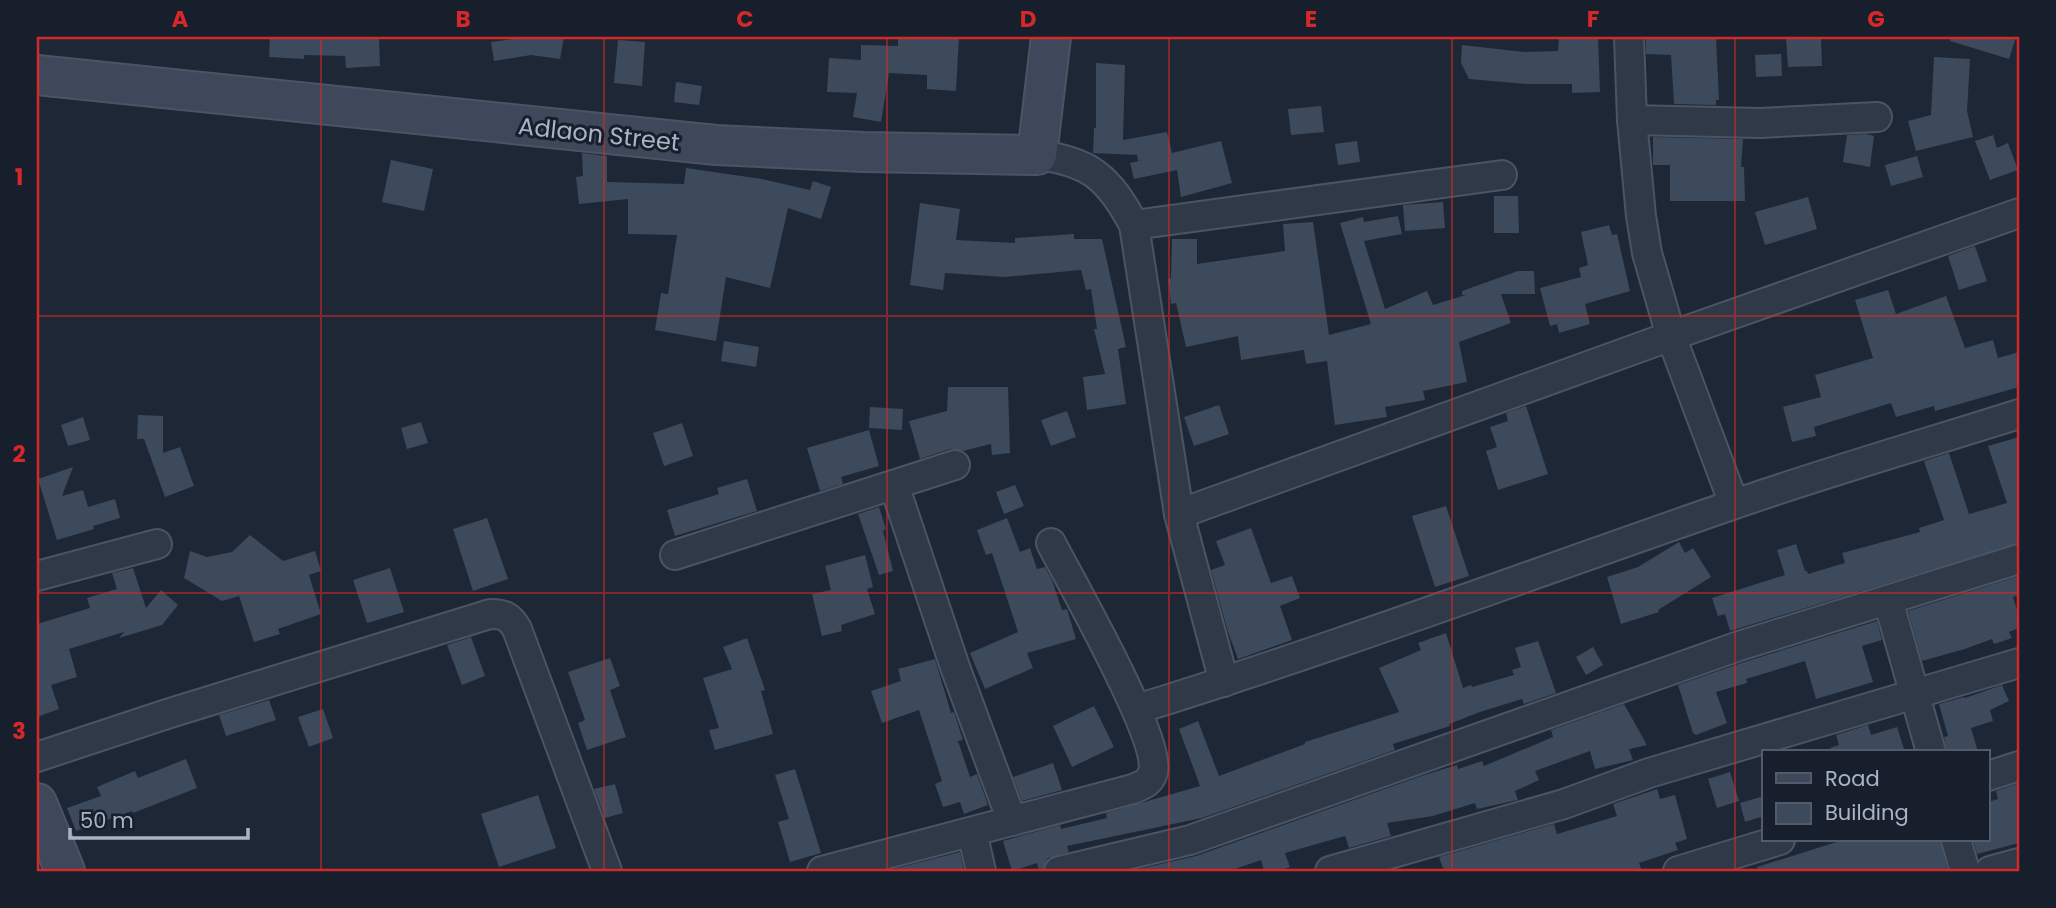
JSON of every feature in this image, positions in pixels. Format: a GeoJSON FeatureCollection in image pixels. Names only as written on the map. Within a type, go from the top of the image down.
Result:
{"type":"FeatureCollection","features":[{"type":"Feature","properties":{"kind":"street"},"geometry":{"type":"LineString","coordinates":[[1037,155],[1051,37]]}},
{"type":"Feature","properties":{"kind":"street"},"geometry":{"type":"LineString","coordinates":[[1629,37],[1632,120],[1647,253],[1671,336],[1734,504]]}},
{"type":"Feature","properties":{"kind":"street","name":"Adlaon Street"},"geometry":{"type":"LineString","coordinates":[[37,75],[716,145],[864,152],[1037,155],[1061,158],[1083,166],[1104,179],[1118,196],[1133,225],[1179,514],[1224,682]]}},
{"type":"Feature","properties":{"kind":"street"},"geometry":{"type":"LineString","coordinates":[[1632,120],[1760,123],[1877,117]]}},
{"type":"Feature","properties":{"kind":"street"},"geometry":{"type":"LineString","coordinates":[[1133,225],[1502,175]]}},
{"type":"Feature","properties":{"kind":"street"},"geometry":{"type":"LineString","coordinates":[[1179,514],[2019,213]]}},
{"type":"Feature","properties":{"kind":"street"},"geometry":{"type":"LineString","coordinates":[[1137,709],[1514,583],[1734,504],[2019,414]]}},
{"type":"Feature","properties":{"kind":"street"},"geometry":{"type":"LineString","coordinates":[[675,555],[955,465]]}},
{"type":"Feature","properties":{"kind":"street"},"geometry":{"type":"LineString","coordinates":[[894,485],[955,667],[1012,821]]}},
{"type":"Feature","properties":{"kind":"street"},"geometry":{"type":"LineString","coordinates":[[822,871],[1133,789],[1148,782],[1153,772],[1152,760],[1137,709],[1051,543]]}},
{"type":"Feature","properties":{"kind":"street"},"geometry":{"type":"LineString","coordinates":[[37,576],[157,544]]}},
{"type":"Feature","properties":{"kind":"street"},"geometry":{"type":"LineString","coordinates":[[1059,871],[1202,836],[1739,646],[2019,559]]}},
{"type":"Feature","properties":{"kind":"street"},"geometry":{"type":"LineString","coordinates":[[1888,600],[1930,750]]}},
{"type":"Feature","properties":{"kind":"street"},"geometry":{"type":"LineString","coordinates":[[37,757],[490,614],[504,614],[512,620],[517,629],[607,871]]}},
{"type":"Feature","properties":{"kind":"street"},"geometry":{"type":"LineString","coordinates":[[1330,871],[1564,804],[1649,773],[2019,663]]}},
{"type":"Feature","properties":{"kind":"street"},"geometry":{"type":"LineString","coordinates":[[1990,775],[2019,766]]}},
{"type":"Feature","properties":{"kind":"street"},"geometry":{"type":"LineString","coordinates":[[37,803],[65,871]]}},
{"type":"Feature","properties":{"kind":"street"},"geometry":{"type":"LineString","coordinates":[[972,832],[981,871]]}},
{"type":"Feature","properties":{"kind":"street"},"geometry":{"type":"LineString","coordinates":[[1678,871],[1773,842]]}},
{"type":"Feature","properties":{"kind":"street"},"geometry":{"type":"LineString","coordinates":[[1957,842],[1965,871]]}},
{"type":"Feature","properties":{"kind":"street"},"geometry":{"type":"LineString","coordinates":[[1990,871],[2019,863]]}},
{"type":"Feature","properties":{"kind":"building"},"geometry":{"type":"Polygon","coordinates":[[[270,37],[379,37],[380,66],[346,68],[345,56],[304,55],[304,59],[269,57],[270,37]]]}},
{"type":"Feature","properties":{"kind":"building"},"geometry":{"type":"Polygon","coordinates":[[[528,37],[564,37],[560,59],[531,55],[494,61],[491,42],[528,37]]]}},
{"type":"Feature","properties":{"kind":"building"},"geometry":{"type":"Polygon","coordinates":[[[898,37],[959,37],[956,91],[927,89],[927,75],[889,73],[881,122],[853,117],[857,93],[827,92],[829,58],[861,60],[861,45],[898,46],[898,37]]]}},
{"type":"Feature","properties":{"kind":"building"},"geometry":{"type":"Polygon","coordinates":[[[1559,37],[1598,37],[1600,92],[1572,93],[1572,84],[1527,84],[1469,79],[1461,63],[1462,45],[1524,52],[1558,51],[1559,37]]]}},
{"type":"Feature","properties":{"kind":"building"},"geometry":{"type":"Polygon","coordinates":[[[1646,37],[1716,37],[1719,100],[1716,100],[1716,105],[1674,104],[1671,55],[1646,54],[1646,37]]]}},
{"type":"Feature","properties":{"kind":"building"},"geometry":{"type":"Polygon","coordinates":[[[1786,37],[1821,37],[1822,66],[1788,67],[1786,37]]]}},
{"type":"Feature","properties":{"kind":"building"},"geometry":{"type":"Polygon","coordinates":[[[1951,37],[2016,37],[2009,59],[1950,41],[1951,37]]]}},
{"type":"Feature","properties":{"kind":"building"},"geometry":{"type":"Polygon","coordinates":[[[618,40],[645,42],[642,86],[614,83],[618,40]]]}},
{"type":"Feature","properties":{"kind":"building"},"geometry":{"type":"Polygon","coordinates":[[[1781,54],[1782,76],[1756,77],[1755,55],[1781,54]]]}},
{"type":"Feature","properties":{"kind":"building"},"geometry":{"type":"Polygon","coordinates":[[[1934,57],[1970,59],[1967,111],[1973,137],[1916,151],[1908,121],[1931,115],[1934,57]]]}},
{"type":"Feature","properties":{"kind":"building"},"geometry":{"type":"Polygon","coordinates":[[[1096,63],[1125,65],[1123,140],[1167,132],[1172,153],[1221,141],[1232,183],[1181,197],[1177,170],[1134,179],[1130,163],[1148,159],[1138,161],[1137,155],[1093,153],[1096,128],[1096,63]]]}},
{"type":"Feature","properties":{"kind":"building"},"geometry":{"type":"Polygon","coordinates":[[[676,82],[702,86],[699,105],[674,102],[676,82]]]}},
{"type":"Feature","properties":{"kind":"building"},"geometry":{"type":"Polygon","coordinates":[[[1321,106],[1324,132],[1291,135],[1288,109],[1321,106]]]}},
{"type":"Feature","properties":{"kind":"building"},"geometry":{"type":"Polygon","coordinates":[[[1847,135],[1874,136],[1870,167],[1843,162],[1847,135]]]}},
{"type":"Feature","properties":{"kind":"building"},"geometry":{"type":"Polygon","coordinates":[[[1993,135],[1997,148],[2008,143],[2018,170],[1990,180],[1975,141],[1993,135]]]}},
{"type":"Feature","properties":{"kind":"building"},"geometry":{"type":"Polygon","coordinates":[[[1653,137],[1743,139],[1741,167],[1744,167],[1745,201],[1670,201],[1670,165],[1653,165],[1653,137]]]}},
{"type":"Feature","properties":{"kind":"building"},"geometry":{"type":"Polygon","coordinates":[[[1357,141],[1360,162],[1338,165],[1335,144],[1357,141]]]}},
{"type":"Feature","properties":{"kind":"building"},"geometry":{"type":"Polygon","coordinates":[[[582,153],[607,156],[607,182],[684,184],[686,168],[762,179],[810,190],[813,181],[831,187],[821,219],[788,208],[770,288],[726,277],[716,341],[655,330],[661,293],[668,294],[677,235],[628,234],[628,199],[579,204],[576,177],[583,176],[582,153]]]}},
{"type":"Feature","properties":{"kind":"building"},"geometry":{"type":"Polygon","coordinates":[[[1917,156],[1923,177],[1891,186],[1885,165],[1917,156]]]}},
{"type":"Feature","properties":{"kind":"building"},"geometry":{"type":"Polygon","coordinates":[[[391,160],[433,169],[424,211],[382,202],[391,160]]]}},
{"type":"Feature","properties":{"kind":"building"},"geometry":{"type":"Polygon","coordinates":[[[1494,196],[1518,196],[1519,233],[1494,233],[1494,196]]]}},
{"type":"Feature","properties":{"kind":"building"},"geometry":{"type":"Polygon","coordinates":[[[1808,197],[1817,229],[1765,245],[1755,212],[1808,197]]]}},
{"type":"Feature","properties":{"kind":"building"},"geometry":{"type":"Polygon","coordinates":[[[1443,202],[1445,228],[1405,231],[1403,205],[1443,202]]]}},
{"type":"Feature","properties":{"kind":"building"},"geometry":{"type":"Polygon","coordinates":[[[920,203],[960,209],[956,240],[1015,243],[1015,238],[1074,234],[1074,239],[1102,239],[1126,347],[1118,349],[1126,404],[1087,410],[1083,377],[1105,374],[1094,329],[1097,329],[1091,289],[1086,290],[1081,270],[1005,277],[945,273],[943,290],[910,285],[920,203]]]}},
{"type":"Feature","properties":{"kind":"building"},"geometry":{"type":"Polygon","coordinates":[[[1398,216],[1402,234],[1364,241],[1385,309],[1427,291],[1433,305],[1466,295],[1462,295],[1462,291],[1518,271],[1534,271],[1535,294],[1501,294],[1511,323],[1459,342],[1467,382],[1423,391],[1425,400],[1385,407],[1387,417],[1335,425],[1327,361],[1306,364],[1304,350],[1241,360],[1238,336],[1186,347],[1176,303],[1171,304],[1168,279],[1171,278],[1172,239],[1197,239],[1197,264],[1285,251],[1283,224],[1313,222],[1329,335],[1371,324],[1340,223],[1363,217],[1364,222],[1398,216]]]}},
{"type":"Feature","properties":{"kind":"building"},"geometry":{"type":"Polygon","coordinates":[[[1609,225],[1612,235],[1617,234],[1630,291],[1585,304],[1590,324],[1559,333],[1557,324],[1550,326],[1540,288],[1581,277],[1579,268],[1588,265],[1581,232],[1609,225]]]}},
{"type":"Feature","properties":{"kind":"building"},"geometry":{"type":"Polygon","coordinates":[[[1975,246],[1987,281],[1959,290],[1948,256],[1975,246]]]}},
{"type":"Feature","properties":{"kind":"building"},"geometry":{"type":"Polygon","coordinates":[[[1888,290],[1896,314],[1946,296],[1965,348],[1993,340],[1998,358],[2019,352],[2019,387],[1935,411],[1934,406],[1896,417],[1891,403],[1814,427],[1816,436],[1792,442],[1783,407],[1821,397],[1815,375],[1873,358],[1855,300],[1888,290]]]}},
{"type":"Feature","properties":{"kind":"building"},"geometry":{"type":"Polygon","coordinates":[[[724,341],[759,347],[756,367],[721,361],[724,341]]]}},
{"type":"Feature","properties":{"kind":"building"},"geometry":{"type":"Polygon","coordinates":[[[948,387],[1008,387],[1010,453],[992,455],[991,444],[963,451],[950,449],[920,459],[909,421],[947,411],[948,387]]]}},
{"type":"Feature","properties":{"kind":"building"},"geometry":{"type":"Polygon","coordinates":[[[1219,405],[1229,434],[1194,446],[1184,417],[1219,405]]]}},
{"type":"Feature","properties":{"kind":"building"},"geometry":{"type":"Polygon","coordinates":[[[1526,406],[1548,474],[1498,490],[1486,451],[1497,447],[1490,427],[1508,421],[1506,413],[1526,406]]]}},
{"type":"Feature","properties":{"kind":"building"},"geometry":{"type":"Polygon","coordinates":[[[870,407],[903,409],[902,430],[869,428],[870,407]]]}},
{"type":"Feature","properties":{"kind":"building"},"geometry":{"type":"Polygon","coordinates":[[[1067,411],[1076,437],[1051,446],[1041,420],[1067,411]]]}},
{"type":"Feature","properties":{"kind":"building"},"geometry":{"type":"Polygon","coordinates":[[[138,415],[163,416],[163,453],[180,447],[194,486],[165,497],[144,439],[137,439],[138,415]]]}},
{"type":"Feature","properties":{"kind":"building"},"geometry":{"type":"Polygon","coordinates":[[[83,417],[90,440],[68,446],[61,425],[83,417]]]}},
{"type":"Feature","properties":{"kind":"building"},"geometry":{"type":"Polygon","coordinates":[[[421,422],[428,443],[407,449],[401,428],[421,422]]]}},
{"type":"Feature","properties":{"kind":"building"},"geometry":{"type":"Polygon","coordinates":[[[682,423],[693,456],[664,466],[653,433],[682,423]]]}},
{"type":"Feature","properties":{"kind":"building"},"geometry":{"type":"Polygon","coordinates":[[[869,430],[879,466],[841,477],[843,484],[820,491],[807,448],[869,430]]]}},
{"type":"Feature","properties":{"kind":"building"},"geometry":{"type":"Polygon","coordinates":[[[2019,437],[2019,543],[1730,631],[1725,614],[1718,616],[1712,598],[1785,575],[1777,550],[1796,544],[1808,574],[1845,563],[1842,553],[1920,532],[1919,528],[1944,520],[1924,461],[1949,453],[1969,514],[2007,503],[1988,446],[2019,437]]]}},
{"type":"Feature","properties":{"kind":"building"},"geometry":{"type":"Polygon","coordinates":[[[73,467],[62,496],[83,490],[88,507],[115,499],[120,518],[57,540],[38,479],[73,467]]]}},
{"type":"Feature","properties":{"kind":"building"},"geometry":{"type":"Polygon","coordinates":[[[747,479],[757,511],[675,536],[667,510],[719,494],[717,488],[747,479]]]}},
{"type":"Feature","properties":{"kind":"building"},"geometry":{"type":"Polygon","coordinates":[[[1015,485],[1024,506],[1004,514],[996,492],[1015,485]]]}},
{"type":"Feature","properties":{"kind":"building"},"geometry":{"type":"Polygon","coordinates":[[[1446,506],[1469,576],[1435,587],[1412,516],[1446,506]]]}},
{"type":"Feature","properties":{"kind":"building"},"geometry":{"type":"Polygon","coordinates":[[[879,507],[886,529],[883,531],[893,571],[879,575],[858,514],[879,507]]]}},
{"type":"Feature","properties":{"kind":"building"},"geometry":{"type":"Polygon","coordinates":[[[487,518],[508,579],[473,591],[453,529],[487,518]]]}},
{"type":"Feature","properties":{"kind":"building"},"geometry":{"type":"Polygon","coordinates":[[[1007,518],[1020,552],[1030,548],[1037,569],[1045,567],[1062,610],[1067,609],[1076,639],[1027,653],[1033,668],[985,689],[970,653],[1018,632],[992,553],[986,555],[977,530],[1007,518]]]}},
{"type":"Feature","properties":{"kind":"building"},"geometry":{"type":"Polygon","coordinates":[[[1251,528],[1271,583],[1292,576],[1300,598],[1280,606],[1292,640],[1238,659],[1211,570],[1225,565],[1216,541],[1251,528]]]}},
{"type":"Feature","properties":{"kind":"building"},"geometry":{"type":"Polygon","coordinates":[[[250,535],[283,561],[315,551],[321,571],[309,575],[321,614],[278,629],[280,634],[254,642],[239,596],[222,601],[184,578],[190,551],[207,557],[232,552],[250,535]]]}},
{"type":"Feature","properties":{"kind":"building"},"geometry":{"type":"Polygon","coordinates":[[[1679,542],[1685,553],[1693,548],[1711,577],[1658,610],[1659,612],[1621,624],[1607,577],[1638,567],[1679,542]]]}},
{"type":"Feature","properties":{"kind":"building"},"geometry":{"type":"Polygon","coordinates":[[[865,555],[873,587],[867,589],[875,614],[841,625],[842,631],[822,636],[812,594],[831,590],[825,566],[865,555]]]}},
{"type":"Feature","properties":{"kind":"building"},"geometry":{"type":"Polygon","coordinates":[[[133,568],[146,608],[161,590],[178,605],[162,625],[119,638],[124,632],[69,649],[77,677],[51,685],[59,709],[37,717],[37,624],[90,608],[87,598],[117,589],[112,573],[133,568]]]}},
{"type":"Feature","properties":{"kind":"building"},"geometry":{"type":"Polygon","coordinates":[[[390,568],[404,612],[367,623],[353,580],[390,568]]]}},
{"type":"Feature","properties":{"kind":"building"},"geometry":{"type":"Polygon","coordinates":[[[2019,576],[2019,595],[2013,597],[2019,616],[2019,628],[2009,632],[2012,638],[1994,644],[1992,639],[1922,661],[1908,611],[2019,576]]]}},
{"type":"Feature","properties":{"kind":"building"},"geometry":{"type":"Polygon","coordinates":[[[1877,621],[1882,640],[1862,646],[1873,682],[1816,699],[1805,661],[1746,679],[1747,683],[1716,692],[1727,723],[1696,735],[1693,733],[1678,685],[1877,621]]]}},
{"type":"Feature","properties":{"kind":"building"},"geometry":{"type":"Polygon","coordinates":[[[1446,633],[1463,688],[1514,675],[1512,670],[1521,667],[1515,648],[1538,641],[1556,693],[1524,704],[1522,699],[1480,712],[1449,724],[1450,726],[1393,744],[1395,750],[1202,818],[1067,846],[1069,852],[1048,858],[1043,871],[1039,871],[1037,863],[1012,871],[1003,841],[1060,825],[1061,829],[1107,818],[1106,813],[1200,786],[1179,729],[1198,721],[1219,776],[1305,742],[1399,712],[1379,668],[1421,650],[1418,643],[1446,633]]]}},
{"type":"Feature","properties":{"kind":"building"},"geometry":{"type":"Polygon","coordinates":[[[471,637],[485,676],[462,685],[447,645],[471,637]]]}},
{"type":"Feature","properties":{"kind":"building"},"geometry":{"type":"Polygon","coordinates":[[[747,638],[765,690],[761,691],[773,734],[715,750],[709,730],[719,728],[703,678],[732,669],[723,647],[747,638]]]}},
{"type":"Feature","properties":{"kind":"building"},"geometry":{"type":"Polygon","coordinates":[[[1593,647],[1603,665],[1586,675],[1576,657],[1593,647]]]}},
{"type":"Feature","properties":{"kind":"building"},"geometry":{"type":"Polygon","coordinates":[[[610,658],[620,686],[610,690],[626,737],[587,750],[578,723],[585,720],[568,672],[610,658]]]}},
{"type":"Feature","properties":{"kind":"building"},"geometry":{"type":"Polygon","coordinates":[[[935,659],[951,713],[954,712],[963,740],[958,741],[970,777],[977,774],[988,805],[964,814],[960,802],[943,807],[935,784],[942,781],[919,710],[882,723],[871,691],[901,681],[898,669],[935,659]]]}},
{"type":"Feature","properties":{"kind":"building"},"geometry":{"type":"Polygon","coordinates":[[[2002,685],[2009,701],[1990,710],[1993,721],[1971,728],[1977,750],[1947,750],[1944,737],[1948,736],[1939,704],[2002,685]]]}},
{"type":"Feature","properties":{"kind":"building"},"geometry":{"type":"Polygon","coordinates":[[[269,700],[276,720],[226,736],[219,715],[269,700]]]}},
{"type":"Feature","properties":{"kind":"building"},"geometry":{"type":"Polygon","coordinates":[[[1624,704],[1647,745],[1629,749],[1633,760],[1595,769],[1590,751],[1535,771],[1539,780],[1515,791],[1518,800],[1477,809],[1475,803],[1433,816],[1387,823],[1391,836],[1349,848],[1345,836],[1285,853],[1290,867],[1278,871],[1264,871],[1261,860],[1229,871],[1130,871],[1196,856],[1457,765],[1458,769],[1482,761],[1484,766],[1553,737],[1551,730],[1624,704]]]}},
{"type":"Feature","properties":{"kind":"building"},"geometry":{"type":"Polygon","coordinates":[[[1094,706],[1114,747],[1072,767],[1053,726],[1094,706]]]}},
{"type":"Feature","properties":{"kind":"building"},"geometry":{"type":"Polygon","coordinates":[[[323,709],[333,738],[309,747],[298,717],[323,709]]]}},
{"type":"Feature","properties":{"kind":"building"},"geometry":{"type":"Polygon","coordinates":[[[1868,725],[1871,735],[1897,727],[1904,750],[1830,750],[1839,745],[1836,735],[1868,725]]]}},
{"type":"Feature","properties":{"kind":"building"},"geometry":{"type":"Polygon","coordinates":[[[186,759],[197,788],[133,813],[132,811],[76,831],[67,808],[101,796],[97,787],[135,771],[138,778],[186,759]]]}},
{"type":"Feature","properties":{"kind":"building"},"geometry":{"type":"Polygon","coordinates":[[[1053,763],[1062,790],[1022,801],[1013,777],[1053,763]]]}},
{"type":"Feature","properties":{"kind":"building"},"geometry":{"type":"Polygon","coordinates":[[[795,769],[821,853],[790,862],[778,822],[789,819],[775,775],[795,769]]]}},
{"type":"Feature","properties":{"kind":"building"},"geometry":{"type":"Polygon","coordinates":[[[1730,772],[1739,801],[1717,808],[1708,779],[1730,772]]]}},
{"type":"Feature","properties":{"kind":"building"},"geometry":{"type":"Polygon","coordinates":[[[2019,783],[2019,843],[1977,854],[1974,842],[1990,842],[1990,801],[1998,799],[1996,791],[2019,783]]]}},
{"type":"Feature","properties":{"kind":"building"},"geometry":{"type":"Polygon","coordinates":[[[615,784],[623,813],[605,818],[594,789],[615,784]]]}},
{"type":"Feature","properties":{"kind":"building"},"geometry":{"type":"Polygon","coordinates":[[[1657,789],[1660,799],[1675,795],[1687,839],[1675,843],[1678,850],[1639,863],[1642,871],[1444,871],[1439,857],[1554,824],[1557,834],[1617,816],[1613,804],[1657,789]]]}},
{"type":"Feature","properties":{"kind":"building"},"geometry":{"type":"Polygon","coordinates":[[[538,795],[556,848],[499,867],[481,814],[538,795]]]}},
{"type":"Feature","properties":{"kind":"building"},"geometry":{"type":"Polygon","coordinates":[[[1762,797],[1762,817],[1745,822],[1740,803],[1762,797]]]}},
{"type":"Feature","properties":{"kind":"building"},"geometry":{"type":"Polygon","coordinates":[[[1837,842],[1941,842],[1948,871],[1758,871],[1757,867],[1837,842]]]}},
{"type":"Feature","properties":{"kind":"building"},"geometry":{"type":"Polygon","coordinates":[[[960,852],[964,871],[886,871],[960,852]]]}}]}
